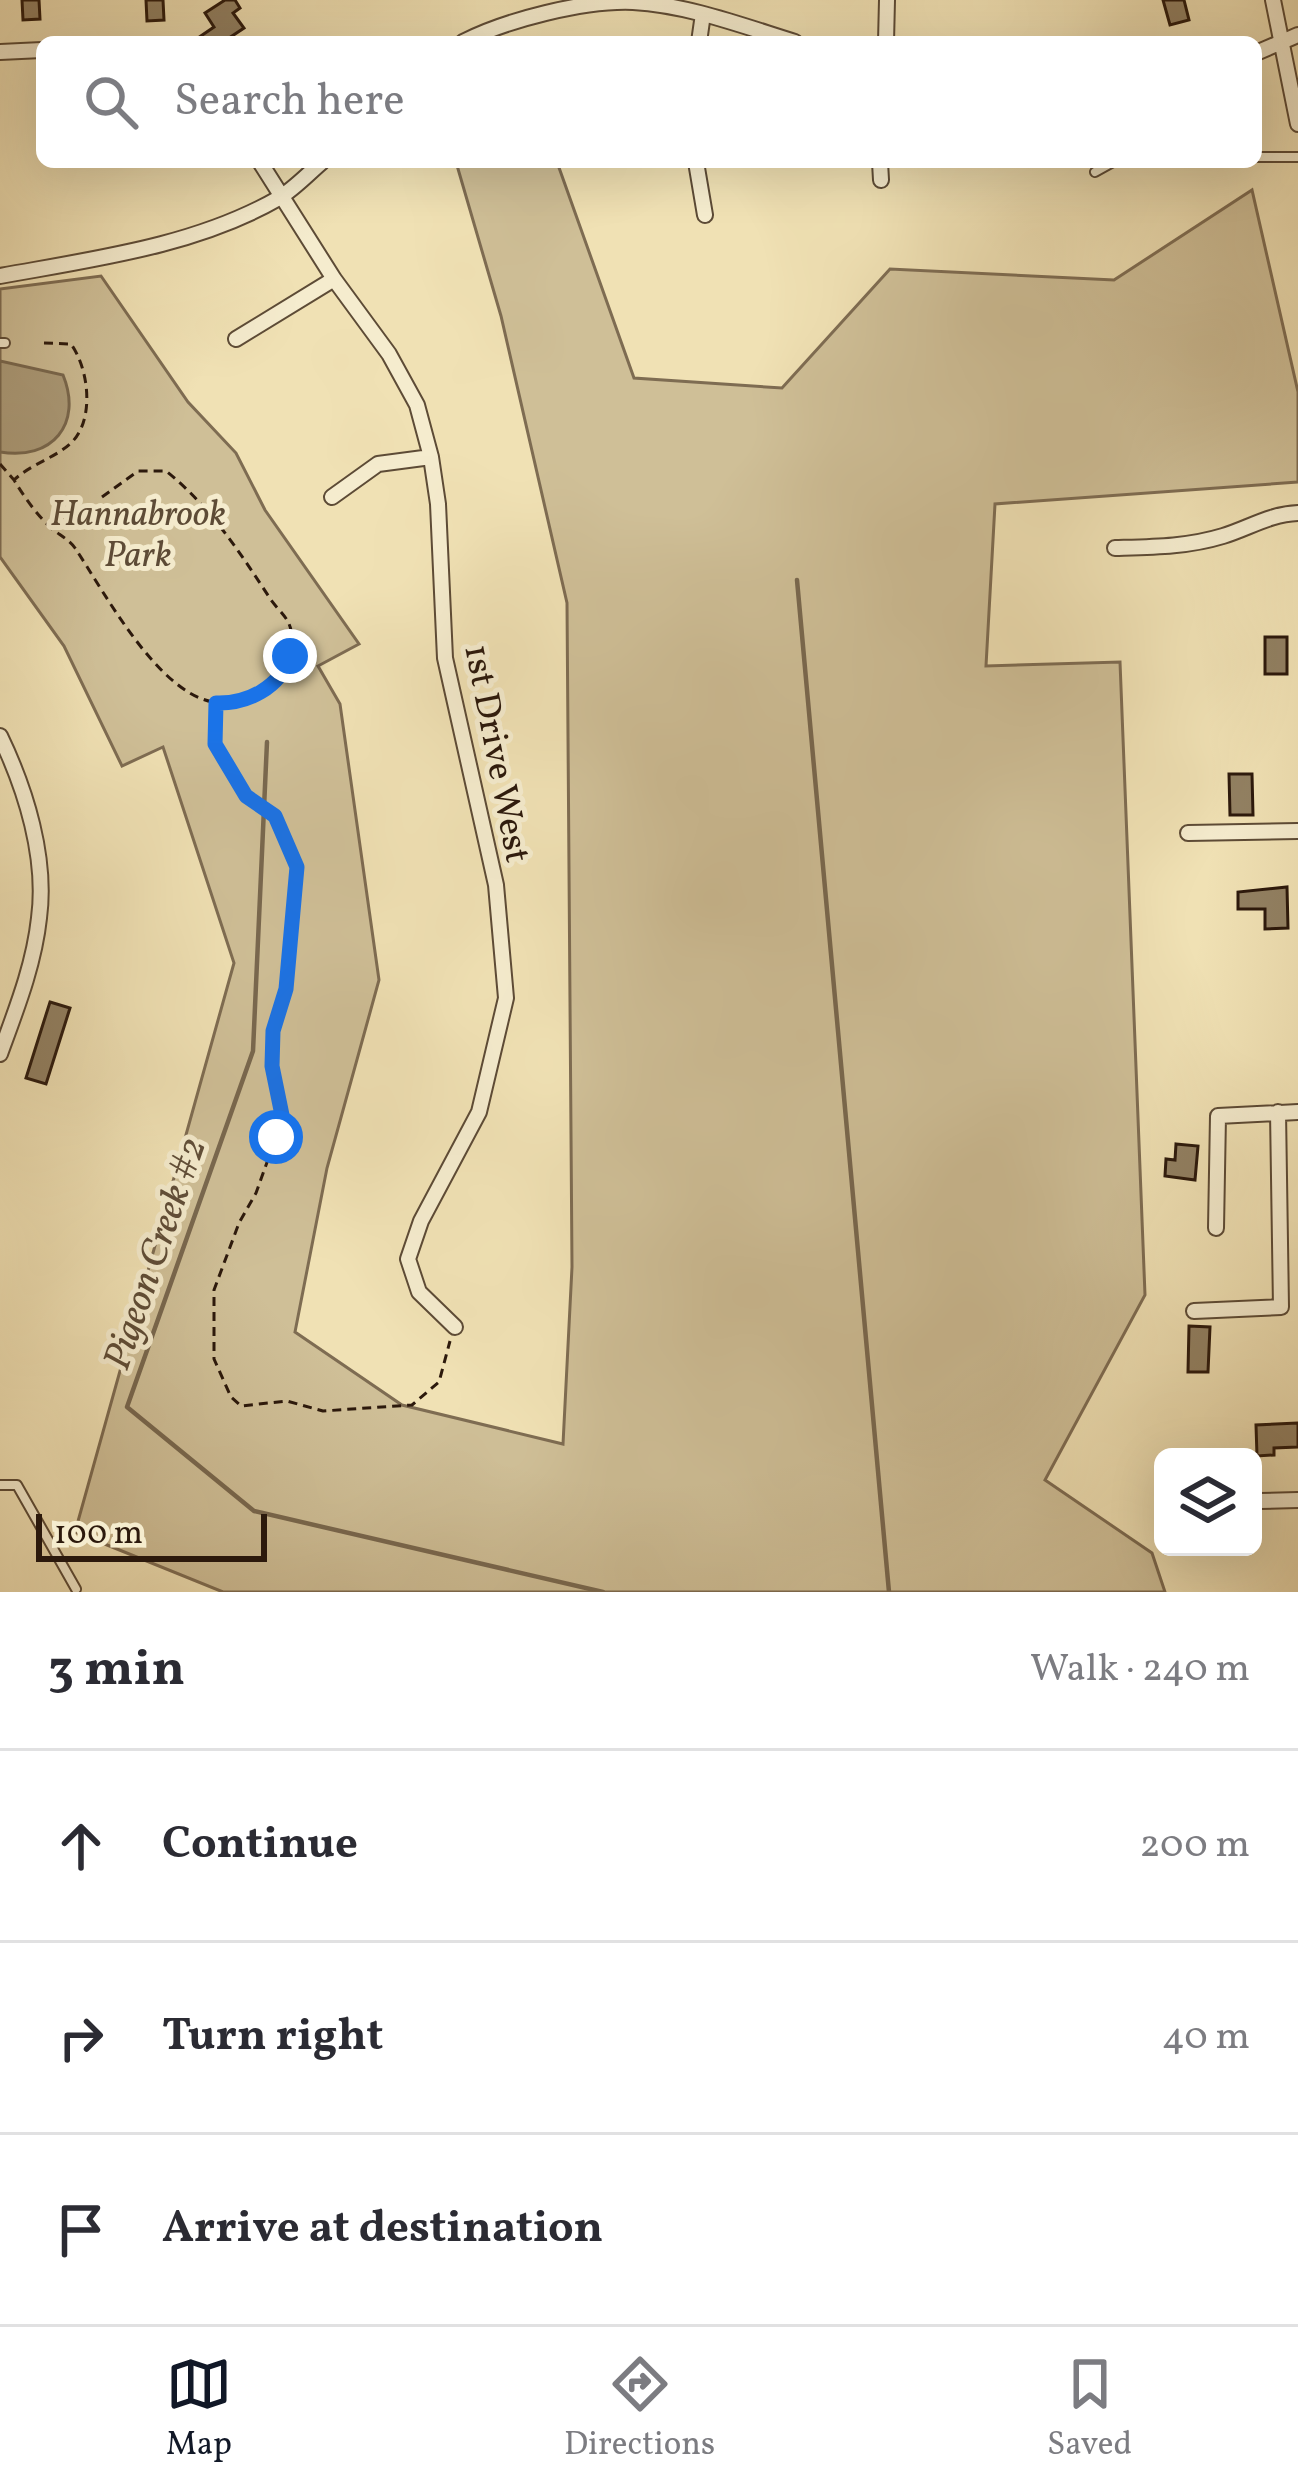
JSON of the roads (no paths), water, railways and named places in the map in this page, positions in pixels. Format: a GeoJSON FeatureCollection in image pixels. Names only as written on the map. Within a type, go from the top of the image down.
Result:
{"type":"FeatureCollection","features":[{"type":"Feature","properties":{"kind":"street"},"geometry":{"type":"LineString","coordinates":[[886,36],[887,0]]}},
{"type":"Feature","properties":{"kind":"street"},"geometry":{"type":"LineString","coordinates":[[1273,0],[1291,38],[1298,124]]}},
{"type":"Feature","properties":{"kind":"street"},"geometry":{"type":"LineString","coordinates":[[475,36],[495,26],[632,2],[703,14],[776,36]]}},
{"type":"Feature","properties":{"kind":"street"},"geometry":{"type":"LineString","coordinates":[[700,36],[703,14]]}},
{"type":"Feature","properties":{"kind":"street"},"geometry":{"type":"LineString","coordinates":[[1262,50],[1291,38]]}},
{"type":"Feature","properties":{"kind":"street"},"geometry":{"type":"LineString","coordinates":[[0,52],[36,50]]}},
{"type":"Feature","properties":{"kind":"street","name":"1st Drive West"},"geometry":{"type":"LineString","coordinates":[[264,168],[334,279],[389,354],[417,405],[431,457],[446,658],[496,885],[506,998],[479,1112],[421,1221],[408,1258],[419,1292],[455,1327]]}},
{"type":"Feature","properties":{"kind":"street"},"geometry":{"type":"LineString","coordinates":[[0,276],[172,240],[229,222],[282,196],[315,168]]}},
{"type":"Feature","properties":{"kind":"street"},"geometry":{"type":"LineString","coordinates":[[697,168],[705,215]]}},
{"type":"Feature","properties":{"kind":"street"},"geometry":{"type":"LineString","coordinates":[[880,168],[881,180]]}},
{"type":"Feature","properties":{"kind":"street"},"geometry":{"type":"LineString","coordinates":[[236,339],[334,279]]}},
{"type":"Feature","properties":{"kind":"street"},"geometry":{"type":"LineString","coordinates":[[332,497],[378,464],[431,457]]}},
{"type":"Feature","properties":{"kind":"street"},"geometry":{"type":"LineString","coordinates":[[1115,548],[1178,547],[1226,535],[1276,514],[1298,513]]}},
{"type":"Feature","properties":{"kind":"street"},"geometry":{"type":"LineString","coordinates":[[0,736],[19,775],[36,848],[40,916],[21,995],[0,1054]]}},
{"type":"Feature","properties":{"kind":"street"},"geometry":{"type":"LineString","coordinates":[[1188,833],[1298,830]]}},
{"type":"Feature","properties":{"kind":"street"},"geometry":{"type":"LineString","coordinates":[[1194,1311],[1281,1307],[1278,1112]]}},
{"type":"Feature","properties":{"kind":"street"},"geometry":{"type":"LineString","coordinates":[[1216,1228],[1218,1116],[1298,1112]]}},
{"type":"Feature","properties":{"kind":"street"},"geometry":{"type":"LineString","coordinates":[[1262,1501],[1298,1500]]}},
{"type":"Feature","properties":{"kind":"lane"},"geometry":{"type":"LineString","coordinates":[[1262,157],[1298,157]]}},
{"type":"Feature","properties":{"kind":"lane"},"geometry":{"type":"LineString","coordinates":[[1095,172],[1102,168]]}},
{"type":"Feature","properties":{"kind":"lane"},"geometry":{"type":"LineString","coordinates":[[0,1485],[17,1485],[76,1588]]}},
{"type":"Feature","properties":{"kind":"waterway"},"geometry":{"type":"LineString","coordinates":[[797,580],[889,1592]]}},
{"type":"Feature","properties":{"kind":"waterway","name":"Pigeon Creek #2"},"geometry":{"type":"LineString","coordinates":[[267,742],[253,1051],[127,1407],[254,1511],[603,1592]]}},
{"type":"Feature","properties":{"kind":"park label","name":"Hannabrook Park"},"geometry":{"type":"Point","coordinates":[138,532]}}]}
